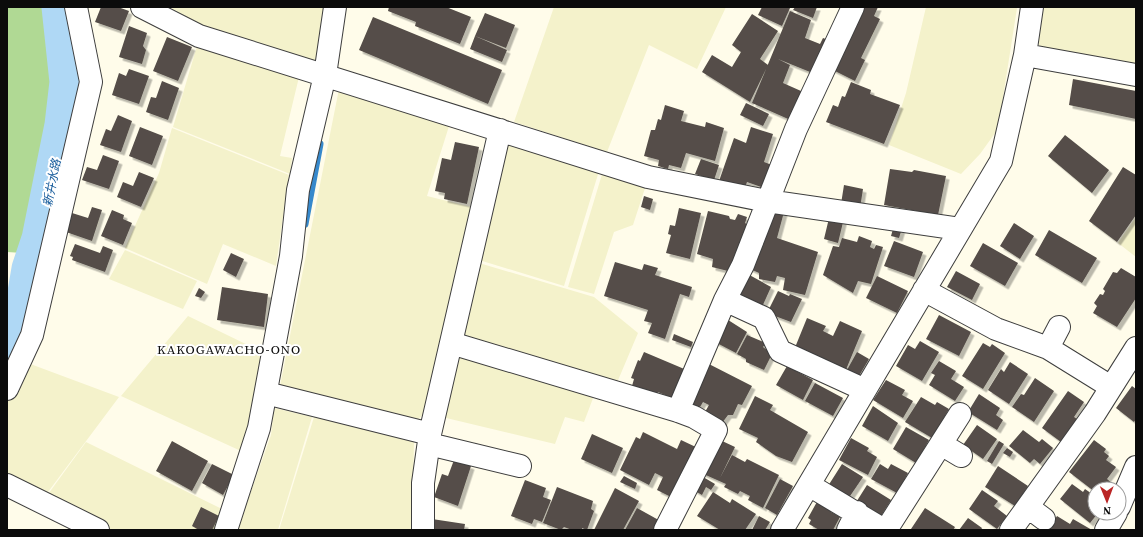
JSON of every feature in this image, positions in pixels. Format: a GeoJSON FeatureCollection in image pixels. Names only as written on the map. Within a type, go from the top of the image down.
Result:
{"type":"FeatureCollection","features":[{"type":"Feature","properties":{"kind":"street"},"geometry":{"type":"LineString","coordinates":[[7,388],[32,335],[91,82],[76,7]]}},
{"type":"Feature","properties":{"kind":"street"},"geometry":{"type":"LineString","coordinates":[[142,7],[199,36],[648,177],[767,201],[960,229]]}},
{"type":"Feature","properties":{"kind":"street"},"geometry":{"type":"LineString","coordinates":[[226,530],[259,428],[291,256],[298,190],[325,75],[335,7]]}},
{"type":"Feature","properties":{"kind":"street"},"geometry":{"type":"LineString","coordinates":[[678,411],[725,300],[743,265],[796,129],[853,7]]}},
{"type":"Feature","properties":{"kind":"street"},"geometry":{"type":"LineString","coordinates":[[782,530],[1001,161],[1025,55],[1032,7]]}},
{"type":"Feature","properties":{"kind":"street"},"geometry":{"type":"LineString","coordinates":[[1025,55],[1136,75]]}},
{"type":"Feature","properties":{"kind":"street"},"geometry":{"type":"LineString","coordinates":[[422,530],[423,482],[430,439],[500,130]]}},
{"type":"Feature","properties":{"kind":"street"},"geometry":{"type":"LineString","coordinates":[[924,290],[996,329],[1048,348],[1111,387]]}},
{"type":"Feature","properties":{"kind":"street"},"geometry":{"type":"LineString","coordinates":[[725,300],[764,318],[780,351],[865,390]]}},
{"type":"Feature","properties":{"kind":"street"},"geometry":{"type":"LineString","coordinates":[[1048,348],[1059,327]]}},
{"type":"Feature","properties":{"kind":"street"},"geometry":{"type":"LineString","coordinates":[[451,343],[678,411],[694,417],[716,430],[665,530]]}},
{"type":"Feature","properties":{"kind":"street"},"geometry":{"type":"LineString","coordinates":[[1011,530],[1036,513],[1095,413],[1136,348]]}},
{"type":"Feature","properties":{"kind":"street"},"geometry":{"type":"LineString","coordinates":[[266,393],[520,466]]}},
{"type":"Feature","properties":{"kind":"street"},"geometry":{"type":"LineString","coordinates":[[809,485],[852,521],[885,530],[960,414]]}},
{"type":"Feature","properties":{"kind":"street"},"geometry":{"type":"LineString","coordinates":[[941,444],[961,456]]}},
{"type":"Feature","properties":{"kind":"street"},"geometry":{"type":"LineString","coordinates":[[1127,488],[1136,467]]}},
{"type":"Feature","properties":{"kind":"street"},"geometry":{"type":"LineString","coordinates":[[7,485],[98,530]]}},
{"type":"Feature","properties":{"kind":"street"},"geometry":{"type":"LineString","coordinates":[[1106,530],[1111,521]]}},
{"type":"Feature","properties":{"kind":"shaded area"},"geometry":{"type":"Polygon","coordinates":[[[169,7],[326,7],[317,62],[203,26],[169,7]]]}},
{"type":"Feature","properties":{"kind":"shaded area"},"geometry":{"type":"Polygon","coordinates":[[[554,7],[726,7],[697,69],[649,45],[607,152],[514,122],[554,7]]]}},
{"type":"Feature","properties":{"kind":"shaded area"},"geometry":{"type":"Polygon","coordinates":[[[926,7],[1017,8],[998,129],[980,154],[961,174],[889,145],[906,93],[926,7]]]}},
{"type":"Feature","properties":{"kind":"shaded area"},"geometry":{"type":"Polygon","coordinates":[[[1041,7],[1136,7],[1136,67],[1041,49],[1036,39],[1041,7]]]}},
{"type":"Feature","properties":{"kind":"shaded area"},"geometry":{"type":"Polygon","coordinates":[[[197,46],[299,77],[280,156],[292,158],[290,174],[173,127],[197,46]]]}},
{"type":"Feature","properties":{"kind":"shaded area"},"geometry":{"type":"Polygon","coordinates":[[[339,89],[450,123],[427,196],[471,207],[424,414],[417,420],[280,386],[339,89]]]}},
{"type":"Feature","properties":{"kind":"shaded area"},"geometry":{"type":"Polygon","coordinates":[[[172,128],[289,175],[276,266],[223,244],[207,284],[125,248],[159,173],[172,128]]]}},
{"type":"Feature","properties":{"kind":"shaded area"},"geometry":{"type":"Polygon","coordinates":[[[508,143],[599,171],[564,286],[479,260],[505,147],[508,143]]]}},
{"type":"Feature","properties":{"kind":"shaded area"},"geometry":{"type":"Polygon","coordinates":[[[603,171],[646,185],[633,225],[614,232],[594,294],[568,287],[603,171]]]}},
{"type":"Feature","properties":{"kind":"shaded area"},"geometry":{"type":"Polygon","coordinates":[[[1136,217],[1136,257],[1118,243],[1136,217]]]}},
{"type":"Feature","properties":{"kind":"shaded area"},"geometry":{"type":"Polygon","coordinates":[[[125,250],[197,281],[183,309],[109,279],[125,250]]]}},
{"type":"Feature","properties":{"kind":"shaded area"},"geometry":{"type":"Polygon","coordinates":[[[479,263],[594,297],[638,333],[616,385],[462,337],[479,263]]]}},
{"type":"Feature","properties":{"kind":"shaded area"},"geometry":{"type":"Polygon","coordinates":[[[188,316],[262,352],[253,423],[241,451],[121,396],[188,316]]]}},
{"type":"Feature","properties":{"kind":"shaded area"},"geometry":{"type":"Polygon","coordinates":[[[457,352],[595,393],[584,422],[565,417],[555,444],[442,417],[457,352]]]}},
{"type":"Feature","properties":{"kind":"shaded area"},"geometry":{"type":"Polygon","coordinates":[[[25,362],[119,397],[45,496],[7,477],[7,399],[25,362]]]}},
{"type":"Feature","properties":{"kind":"shaded area"},"geometry":{"type":"Polygon","coordinates":[[[274,408],[312,417],[278,530],[244,530],[238,528],[271,435],[274,408]]]}},
{"type":"Feature","properties":{"kind":"shaded area"},"geometry":{"type":"Polygon","coordinates":[[[314,417],[414,442],[412,530],[279,530],[314,417]]]}},
{"type":"Feature","properties":{"kind":"shaded area"},"geometry":{"type":"Polygon","coordinates":[[[86,442],[224,510],[216,530],[111,530],[46,497],[86,442]]]}},
{"type":"Feature","properties":{"kind":"green space"},"geometry":{"type":"Polygon","coordinates":[[[7,7],[58,7],[64,26],[73,88],[43,240],[23,253],[7,252],[7,7]]]}},
{"type":"Feature","properties":{"kind":"building"},"geometry":{"type":"Polygon","coordinates":[[[101,7],[118,7],[129,11],[121,31],[95,22],[101,7]]]}},
{"type":"Feature","properties":{"kind":"building"},"geometry":{"type":"Polygon","coordinates":[[[389,7],[446,7],[471,17],[460,44],[415,26],[416,22],[388,11],[389,7]]]}},
{"type":"Feature","properties":{"kind":"building"},"geometry":{"type":"Polygon","coordinates":[[[762,7],[790,8],[782,26],[758,15],[762,7]]]}},
{"type":"Feature","properties":{"kind":"building"},"geometry":{"type":"Polygon","coordinates":[[[795,7],[817,7],[813,18],[793,10],[795,7]]]}},
{"type":"Feature","properties":{"kind":"building"},"geometry":{"type":"Polygon","coordinates":[[[858,7],[878,7],[874,16],[880,19],[861,58],[865,60],[855,81],[829,68],[858,7]]]}},
{"type":"Feature","properties":{"kind":"building"},"geometry":{"type":"Polygon","coordinates":[[[790,11],[811,20],[805,38],[820,44],[823,38],[831,41],[815,74],[778,59],[790,65],[783,83],[801,91],[805,84],[811,87],[795,122],[752,103],[790,11]]]}},
{"type":"Feature","properties":{"kind":"building"},"geometry":{"type":"Polygon","coordinates":[[[485,13],[515,25],[506,48],[475,36],[485,13]]]}},
{"type":"Feature","properties":{"kind":"building"},"geometry":{"type":"Polygon","coordinates":[[[752,14],[778,31],[760,59],[768,65],[750,102],[702,72],[712,55],[732,67],[741,52],[732,45],[752,14]]]}},
{"type":"Feature","properties":{"kind":"building"},"geometry":{"type":"Polygon","coordinates":[[[373,17],[502,70],[488,104],[359,50],[373,17]]]}},
{"type":"Feature","properties":{"kind":"building"},"geometry":{"type":"Polygon","coordinates":[[[129,26],[147,33],[143,46],[146,50],[142,64],[119,57],[129,26]]]}},
{"type":"Feature","properties":{"kind":"building"},"geometry":{"type":"Polygon","coordinates":[[[475,36],[507,50],[502,62],[470,49],[475,36]]]}},
{"type":"Feature","properties":{"kind":"building"},"geometry":{"type":"Polygon","coordinates":[[[167,37],[192,47],[178,81],[153,71],[167,37]]]}},
{"type":"Feature","properties":{"kind":"building"},"geometry":{"type":"Polygon","coordinates":[[[129,69],[149,76],[139,104],[112,95],[119,73],[126,76],[129,69]]]}},
{"type":"Feature","properties":{"kind":"building"},"geometry":{"type":"Polygon","coordinates":[[[1073,79],[1136,91],[1136,119],[1069,105],[1073,79]]]}},
{"type":"Feature","properties":{"kind":"building"},"geometry":{"type":"Polygon","coordinates":[[[162,81],[179,88],[168,120],[146,112],[151,97],[156,98],[162,81]]]}},
{"type":"Feature","properties":{"kind":"building"},"geometry":{"type":"Polygon","coordinates":[[[851,82],[871,90],[870,94],[900,105],[884,144],[826,122],[833,105],[838,107],[842,96],[845,97],[851,82]]]}},
{"type":"Feature","properties":{"kind":"building"},"geometry":{"type":"Polygon","coordinates":[[[746,103],[769,114],[763,126],[740,115],[746,103]]]}},
{"type":"Feature","properties":{"kind":"building"},"geometry":{"type":"Polygon","coordinates":[[[665,105],[684,111],[681,121],[705,127],[706,122],[724,128],[715,161],[686,153],[681,168],[669,165],[668,169],[658,166],[659,160],[644,156],[651,130],[655,130],[658,119],[661,120],[665,105]]]}},
{"type":"Feature","properties":{"kind":"building"},"geometry":{"type":"Polygon","coordinates":[[[118,115],[132,121],[121,152],[100,145],[106,129],[111,131],[118,115]]]}},
{"type":"Feature","properties":{"kind":"building"},"geometry":{"type":"Polygon","coordinates":[[[140,127],[163,136],[152,165],[129,156],[140,127]]]}},
{"type":"Feature","properties":{"kind":"building"},"geometry":{"type":"Polygon","coordinates":[[[751,127],[773,134],[764,162],[772,165],[764,188],[747,182],[743,193],[718,184],[734,138],[746,143],[751,127]]]}},
{"type":"Feature","properties":{"kind":"building"},"geometry":{"type":"Polygon","coordinates":[[[1065,135],[1109,170],[1092,193],[1048,156],[1065,135]]]}},
{"type":"Feature","properties":{"kind":"building"},"geometry":{"type":"Polygon","coordinates":[[[455,142],[479,147],[467,204],[444,199],[445,193],[435,191],[442,158],[451,160],[455,142]]]}},
{"type":"Feature","properties":{"kind":"building"},"geometry":{"type":"Polygon","coordinates":[[[103,155],[119,161],[109,189],[82,180],[87,167],[97,170],[103,155]]]}},
{"type":"Feature","properties":{"kind":"building"},"geometry":{"type":"Polygon","coordinates":[[[701,159],[719,165],[714,180],[695,174],[701,159]]]}},
{"type":"Feature","properties":{"kind":"building"},"geometry":{"type":"Polygon","coordinates":[[[1123,167],[1136,175],[1136,215],[1117,242],[1089,221],[1123,167]]]}},
{"type":"Feature","properties":{"kind":"building"},"geometry":{"type":"Polygon","coordinates":[[[890,169],[912,172],[914,170],[946,176],[938,215],[884,205],[890,169]]]}},
{"type":"Feature","properties":{"kind":"building"},"geometry":{"type":"Polygon","coordinates":[[[139,172],[154,178],[141,207],[117,197],[123,182],[133,186],[139,172]]]}},
{"type":"Feature","properties":{"kind":"building"},"geometry":{"type":"Polygon","coordinates":[[[844,185],[863,189],[860,208],[841,204],[844,185]]]}},
{"type":"Feature","properties":{"kind":"building"},"geometry":{"type":"Polygon","coordinates":[[[644,196],[653,199],[650,210],[641,207],[644,196]]]}},
{"type":"Feature","properties":{"kind":"building"},"geometry":{"type":"Polygon","coordinates":[[[92,207],[102,210],[92,241],[66,232],[72,213],[88,218],[92,207]]]}},
{"type":"Feature","properties":{"kind":"building"},"geometry":{"type":"Polygon","coordinates":[[[770,207],[784,212],[777,238],[818,252],[805,295],[783,290],[785,278],[777,276],[775,282],[759,279],[759,273],[748,268],[770,207]]]}},
{"type":"Feature","properties":{"kind":"building"},"geometry":{"type":"Polygon","coordinates":[[[679,208],[701,213],[690,259],[666,253],[671,235],[668,234],[670,225],[675,226],[679,208]]]}},
{"type":"Feature","properties":{"kind":"building"},"geometry":{"type":"Polygon","coordinates":[[[112,210],[124,215],[123,219],[132,223],[123,245],[101,236],[112,210]]]}},
{"type":"Feature","properties":{"kind":"building"},"geometry":{"type":"Polygon","coordinates":[[[708,211],[729,216],[730,219],[735,220],[738,214],[747,217],[745,223],[748,225],[736,273],[712,267],[713,259],[697,254],[708,211]]]}},
{"type":"Feature","properties":{"kind":"building"},"geometry":{"type":"Polygon","coordinates":[[[830,214],[844,218],[838,243],[824,239],[830,214]]]}},
{"type":"Feature","properties":{"kind":"building"},"geometry":{"type":"Polygon","coordinates":[[[895,222],[903,225],[899,238],[891,236],[895,222]]]}},
{"type":"Feature","properties":{"kind":"building"},"geometry":{"type":"Polygon","coordinates":[[[1014,223],[1034,236],[1020,259],[1000,246],[1014,223]]]}},
{"type":"Feature","properties":{"kind":"building"},"geometry":{"type":"Polygon","coordinates":[[[1049,230],[1097,258],[1082,283],[1035,255],[1049,230]]]}},
{"type":"Feature","properties":{"kind":"building"},"geometry":{"type":"Polygon","coordinates":[[[859,236],[872,241],[870,247],[874,249],[876,245],[883,247],[871,284],[858,281],[853,293],[823,275],[833,246],[839,247],[842,238],[857,242],[859,236]]]}},
{"type":"Feature","properties":{"kind":"building"},"geometry":{"type":"Polygon","coordinates":[[[894,241],[923,252],[914,277],[884,266],[894,241]]]}},
{"type":"Feature","properties":{"kind":"building"},"geometry":{"type":"Polygon","coordinates":[[[983,243],[1018,263],[1005,286],[970,266],[983,243]]]}},
{"type":"Feature","properties":{"kind":"building"},"geometry":{"type":"Polygon","coordinates":[[[75,244],[100,253],[103,246],[113,250],[105,272],[72,260],[73,257],[70,256],[75,244]]]}},
{"type":"Feature","properties":{"kind":"building"},"geometry":{"type":"Polygon","coordinates":[[[231,253],[244,259],[236,277],[223,270],[231,253]]]}},
{"type":"Feature","properties":{"kind":"building"},"geometry":{"type":"Polygon","coordinates":[[[615,262],[642,270],[644,264],[658,268],[655,275],[692,287],[689,297],[680,294],[665,339],[648,333],[652,323],[644,321],[648,310],[604,296],[615,262]]]}},
{"type":"Feature","properties":{"kind":"building"},"geometry":{"type":"Polygon","coordinates":[[[1121,268],[1136,277],[1136,298],[1117,327],[1093,313],[1097,306],[1094,303],[1100,294],[1103,295],[1105,291],[1103,289],[1113,272],[1117,273],[1121,268]]]}},
{"type":"Feature","properties":{"kind":"building"},"geometry":{"type":"Polygon","coordinates":[[[956,271],[980,284],[972,300],[947,287],[956,271]]]}},
{"type":"Feature","properties":{"kind":"building"},"geometry":{"type":"Polygon","coordinates":[[[744,272],[771,287],[762,307],[734,295],[744,272]]]}},
{"type":"Feature","properties":{"kind":"building"},"geometry":{"type":"Polygon","coordinates":[[[877,276],[908,291],[897,313],[866,298],[877,276]]]}},
{"type":"Feature","properties":{"kind":"building"},"geometry":{"type":"Polygon","coordinates":[[[222,287],[268,294],[264,327],[217,320],[222,287]]]}},
{"type":"Feature","properties":{"kind":"building"},"geometry":{"type":"Polygon","coordinates":[[[199,288],[205,292],[201,298],[195,296],[199,288]]]}},
{"type":"Feature","properties":{"kind":"building"},"geometry":{"type":"Polygon","coordinates":[[[778,291],[789,296],[790,294],[802,299],[791,322],[767,313],[778,291]]]}},
{"type":"Feature","properties":{"kind":"building"},"geometry":{"type":"Polygon","coordinates":[[[939,315],[971,332],[959,356],[926,339],[939,315]]]}},
{"type":"Feature","properties":{"kind":"building"},"geometry":{"type":"Polygon","coordinates":[[[725,318],[747,332],[736,353],[713,341],[725,318]]]}},
{"type":"Feature","properties":{"kind":"building"},"geometry":{"type":"Polygon","coordinates":[[[807,318],[826,326],[823,331],[833,336],[840,321],[862,331],[845,372],[794,350],[807,318]]]}},
{"type":"Feature","properties":{"kind":"building"},"geometry":{"type":"Polygon","coordinates":[[[674,334],[693,342],[691,347],[672,340],[674,334]]]}},
{"type":"Feature","properties":{"kind":"building"},"geometry":{"type":"Polygon","coordinates":[[[747,335],[766,343],[763,347],[772,354],[764,370],[746,362],[746,359],[737,354],[747,335]]]}},
{"type":"Feature","properties":{"kind":"building"},"geometry":{"type":"Polygon","coordinates":[[[920,341],[939,352],[922,381],[896,366],[908,345],[915,349],[920,341]]]}},
{"type":"Feature","properties":{"kind":"building"},"geometry":{"type":"Polygon","coordinates":[[[983,343],[990,347],[992,344],[1005,353],[983,389],[962,376],[983,343]]]}},
{"type":"Feature","properties":{"kind":"building"},"geometry":{"type":"Polygon","coordinates":[[[644,352],[689,371],[677,400],[658,392],[656,396],[632,386],[634,379],[631,378],[638,360],[640,361],[644,352]]]}},
{"type":"Feature","properties":{"kind":"building"},"geometry":{"type":"Polygon","coordinates":[[[857,352],[869,359],[859,376],[847,370],[857,352]]]}},
{"type":"Feature","properties":{"kind":"building"},"geometry":{"type":"Polygon","coordinates":[[[939,361],[956,371],[951,379],[964,387],[955,401],[929,385],[935,375],[931,373],[939,361]]]}},
{"type":"Feature","properties":{"kind":"building"},"geometry":{"type":"Polygon","coordinates":[[[705,362],[752,386],[742,405],[738,404],[733,415],[728,415],[719,427],[702,417],[709,405],[703,402],[697,412],[686,407],[705,362]]]}},
{"type":"Feature","properties":{"kind":"building"},"geometry":{"type":"Polygon","coordinates":[[[1010,362],[1028,374],[1009,404],[988,390],[1001,369],[1004,372],[1010,362]]]}},
{"type":"Feature","properties":{"kind":"building"},"geometry":{"type":"Polygon","coordinates":[[[787,366],[813,380],[803,400],[776,385],[787,366]]]}},
{"type":"Feature","properties":{"kind":"building"},"geometry":{"type":"Polygon","coordinates":[[[1035,378],[1054,391],[1034,422],[1012,407],[1021,394],[1024,395],[1035,378]]]}},
{"type":"Feature","properties":{"kind":"building"},"geometry":{"type":"Polygon","coordinates":[[[886,380],[905,390],[902,395],[913,401],[903,418],[873,400],[886,380]]]}},
{"type":"Feature","properties":{"kind":"building"},"geometry":{"type":"Polygon","coordinates":[[[815,383],[843,398],[833,416],[805,401],[815,383]]]}},
{"type":"Feature","properties":{"kind":"building"},"geometry":{"type":"Polygon","coordinates":[[[1132,386],[1136,389],[1136,419],[1134,422],[1116,408],[1132,386]]]}},
{"type":"Feature","properties":{"kind":"building"},"geometry":{"type":"Polygon","coordinates":[[[1068,391],[1084,402],[1074,417],[1077,419],[1061,442],[1042,428],[1068,391]]]}},
{"type":"Feature","properties":{"kind":"building"},"geometry":{"type":"Polygon","coordinates":[[[979,394],[1000,408],[996,415],[1003,420],[997,430],[968,412],[979,394]]]}},
{"type":"Feature","properties":{"kind":"building"},"geometry":{"type":"Polygon","coordinates":[[[755,396],[773,405],[770,410],[808,432],[792,462],[776,456],[756,442],[758,438],[739,429],[755,396]]]}},
{"type":"Feature","properties":{"kind":"building"},"geometry":{"type":"Polygon","coordinates":[[[921,397],[935,405],[937,402],[949,409],[932,438],[905,422],[921,397]]]}},
{"type":"Feature","properties":{"kind":"building"},"geometry":{"type":"Polygon","coordinates":[[[873,406],[898,423],[888,441],[862,426],[873,406]]]}},
{"type":"Feature","properties":{"kind":"building"},"geometry":{"type":"Polygon","coordinates":[[[977,425],[997,439],[983,459],[963,445],[977,425]]]}},
{"type":"Feature","properties":{"kind":"building"},"geometry":{"type":"Polygon","coordinates":[[[906,427],[929,440],[916,463],[893,449],[906,427]]]}},
{"type":"Feature","properties":{"kind":"building"},"geometry":{"type":"Polygon","coordinates":[[[1023,430],[1039,442],[1042,439],[1053,448],[1040,464],[1034,459],[1030,463],[1009,446],[1023,430]]]}},
{"type":"Feature","properties":{"kind":"building"},"geometry":{"type":"Polygon","coordinates":[[[643,432],[677,449],[681,440],[700,449],[675,499],[657,490],[663,477],[655,473],[649,485],[620,470],[636,437],[640,439],[643,432]]]}},
{"type":"Feature","properties":{"kind":"building"},"geometry":{"type":"Polygon","coordinates":[[[592,434],[623,448],[612,473],[581,459],[592,434]]]}},
{"type":"Feature","properties":{"kind":"building"},"geometry":{"type":"Polygon","coordinates":[[[851,438],[869,448],[867,451],[877,457],[868,475],[839,460],[851,438]]]}},
{"type":"Feature","properties":{"kind":"building"},"geometry":{"type":"Polygon","coordinates":[[[720,440],[735,447],[720,478],[732,455],[745,462],[747,459],[779,475],[763,508],[748,500],[750,496],[740,491],[738,494],[724,487],[726,484],[699,472],[720,440]]]}},
{"type":"Feature","properties":{"kind":"building"},"geometry":{"type":"Polygon","coordinates":[[[1094,440],[1106,449],[1104,452],[1109,456],[1106,460],[1116,467],[1107,479],[1109,481],[1087,481],[1087,486],[1069,472],[1094,440]]]}},
{"type":"Feature","properties":{"kind":"building"},"geometry":{"type":"Polygon","coordinates":[[[172,441],[208,461],[192,491],[156,471],[172,441]]]}},
{"type":"Feature","properties":{"kind":"building"},"geometry":{"type":"Polygon","coordinates":[[[999,441],[1004,444],[992,464],[987,461],[999,441]]]}},
{"type":"Feature","properties":{"kind":"building"},"geometry":{"type":"Polygon","coordinates":[[[1007,448],[1013,452],[1010,457],[1003,453],[1007,448]]]}},
{"type":"Feature","properties":{"kind":"building"},"geometry":{"type":"Polygon","coordinates":[[[454,460],[471,466],[458,506],[434,497],[442,474],[448,476],[454,460]]]}},
{"type":"Feature","properties":{"kind":"building"},"geometry":{"type":"Polygon","coordinates":[[[212,464],[234,475],[223,495],[202,483],[212,464]]]}},
{"type":"Feature","properties":{"kind":"building"},"geometry":{"type":"Polygon","coordinates":[[[842,464],[863,477],[848,499],[828,486],[842,464]]]}},
{"type":"Feature","properties":{"kind":"building"},"geometry":{"type":"Polygon","coordinates":[[[880,464],[888,469],[891,464],[908,473],[897,493],[871,479],[880,464]]]}},
{"type":"Feature","properties":{"kind":"building"},"geometry":{"type":"Polygon","coordinates":[[[998,466],[1028,486],[1015,506],[985,487],[998,466]]]}},
{"type":"Feature","properties":{"kind":"building"},"geometry":{"type":"Polygon","coordinates":[[[698,474],[715,484],[711,490],[706,487],[702,495],[690,488],[698,474]]]}},
{"type":"Feature","properties":{"kind":"building"},"geometry":{"type":"Polygon","coordinates":[[[624,476],[637,483],[635,489],[620,482],[624,476]]]}},
{"type":"Feature","properties":{"kind":"building"},"geometry":{"type":"Polygon","coordinates":[[[780,479],[793,486],[777,515],[765,508],[780,479]]]}},
{"type":"Feature","properties":{"kind":"building"},"geometry":{"type":"Polygon","coordinates":[[[525,480],[546,488],[543,497],[551,500],[542,522],[534,519],[532,524],[511,516],[525,480]]]}},
{"type":"Feature","properties":{"kind":"building"},"geometry":{"type":"Polygon","coordinates":[[[1072,484],[1083,492],[1085,489],[1087,490],[1087,521],[1060,499],[1072,484]]]}},
{"type":"Feature","properties":{"kind":"building"},"geometry":{"type":"Polygon","coordinates":[[[867,485],[891,500],[879,519],[855,504],[867,485]]]}},
{"type":"Feature","properties":{"kind":"building"},"geometry":{"type":"Polygon","coordinates":[[[557,487],[593,501],[591,509],[594,511],[587,530],[582,528],[582,530],[572,530],[564,527],[561,530],[543,523],[557,487]]]}},
{"type":"Feature","properties":{"kind":"building"},"geometry":{"type":"Polygon","coordinates":[[[615,488],[639,501],[623,530],[594,530],[615,488]]]}},
{"type":"Feature","properties":{"kind":"building"},"geometry":{"type":"Polygon","coordinates":[[[982,490],[998,501],[994,506],[1007,516],[997,529],[969,509],[982,490]]]}},
{"type":"Feature","properties":{"kind":"building"},"geometry":{"type":"Polygon","coordinates":[[[713,492],[730,503],[732,499],[756,514],[745,530],[720,530],[697,516],[713,492]]]}},
{"type":"Feature","properties":{"kind":"building"},"geometry":{"type":"Polygon","coordinates":[[[818,500],[833,508],[831,512],[840,517],[833,530],[819,530],[809,524],[811,520],[808,518],[818,500]]]}},
{"type":"Feature","properties":{"kind":"building"},"geometry":{"type":"Polygon","coordinates":[[[201,507],[219,516],[212,530],[199,530],[192,526],[201,507]]]}},
{"type":"Feature","properties":{"kind":"building"},"geometry":{"type":"Polygon","coordinates":[[[637,508],[664,523],[660,530],[625,530],[637,508]]]}},
{"type":"Feature","properties":{"kind":"building"},"geometry":{"type":"Polygon","coordinates":[[[925,508],[955,527],[953,530],[911,529],[925,508]]]}},
{"type":"Feature","properties":{"kind":"building"},"geometry":{"type":"Polygon","coordinates":[[[759,516],[770,522],[765,530],[752,530],[759,516]]]}},
{"type":"Feature","properties":{"kind":"building"},"geometry":{"type":"Polygon","coordinates":[[[1057,516],[1070,524],[1073,519],[1092,530],[1048,530],[1057,516]]]}},
{"type":"Feature","properties":{"kind":"building"},"geometry":{"type":"Polygon","coordinates":[[[968,518],[982,528],[981,530],[959,530],[968,518]]]}},
{"type":"Feature","properties":{"kind":"building"},"geometry":{"type":"Polygon","coordinates":[[[432,519],[465,524],[464,530],[431,530],[432,519]]]}},
{"type":"Feature","properties":{"kind":"waterway","name":"新井水路"},"geometry":{"type":"LineString","coordinates":[[7,354],[23,316],[31,269],[41,239],[64,125],[69,82],[61,7]]}},
{"type":"Feature","properties":{"kind":"waterway"},"geometry":{"type":"LineString","coordinates":[[305,224],[320,144]]}},
{"type":"Feature","properties":{"kind":"district","name":"KAKOGAWACHO-ONO"},"geometry":{"type":"Point","coordinates":[229,349]}}]}
